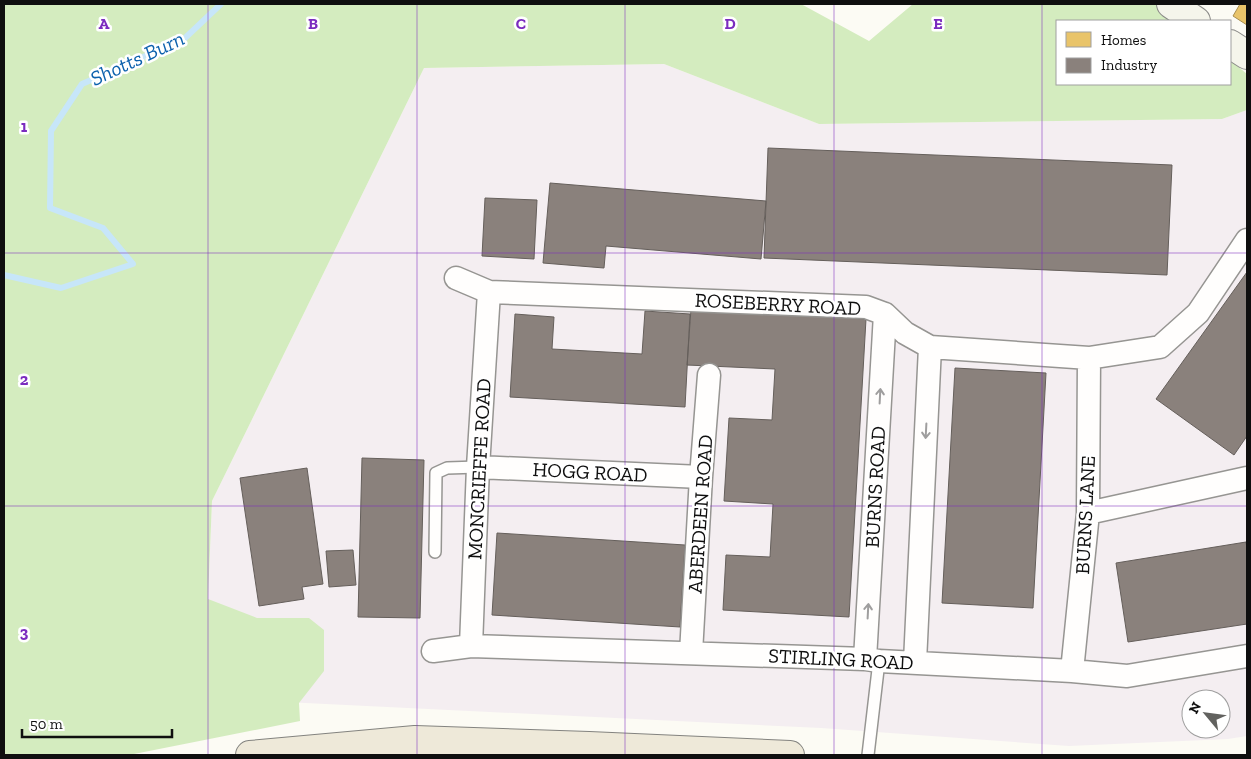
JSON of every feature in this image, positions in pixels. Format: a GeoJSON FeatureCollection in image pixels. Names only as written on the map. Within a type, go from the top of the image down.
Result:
{"type":"FeatureCollection","features":[{"type":"Feature","properties":{"kind":"main road"},"geometry":{"type":"LineString","coordinates":[[250,755],[415,740],[589,751],[790,755]]}},
{"type":"Feature","properties":{"kind":"street"},"geometry":{"type":"LineString","coordinates":[[1172,4],[1195,20]]}},
{"type":"Feature","properties":{"kind":"street"},"geometry":{"type":"LineString","coordinates":[[1231,45],[1247,55]]}},
{"type":"Feature","properties":{"kind":"street","name":"ROSEBERRY ROAD"},"geometry":{"type":"LineString","coordinates":[[456,278],[489,292],[866,307],[884,314],[905,333],[930,347],[1089,358],[1160,347],[1198,313],[1247,240]]}},
{"type":"Feature","properties":{"kind":"street","name":"MONCRIEFFE ROAD"},"geometry":{"type":"LineString","coordinates":[[471,646],[478,467],[489,292]]}},
{"type":"Feature","properties":{"kind":"street","name":"BURNS ROAD"},"geometry":{"type":"LineString","coordinates":[[872,660],[884,314]]}},
{"type":"Feature","properties":{"kind":"street"},"geometry":{"type":"LineString","coordinates":[[914,662],[930,347]]}},
{"type":"Feature","properties":{"kind":"street","name":"BURNS LANE"},"geometry":{"type":"LineString","coordinates":[[1072,671],[1088,513],[1089,358]]}},
{"type":"Feature","properties":{"kind":"street","name":"ABERDEEN ROAD"},"geometry":{"type":"LineString","coordinates":[[691,653],[709,375]]}},
{"type":"Feature","properties":{"kind":"street","name":"HOGG ROAD"},"geometry":{"type":"LineString","coordinates":[[478,467],[702,477]]}},
{"type":"Feature","properties":{"kind":"street"},"geometry":{"type":"LineString","coordinates":[[1088,513],[1247,478]]}},
{"type":"Feature","properties":{"kind":"street","name":"STIRLING ROAD"},"geometry":{"type":"LineString","coordinates":[[433,651],[471,646],[691,653],[914,662],[1127,676],[1247,656]]}},
{"type":"Feature","properties":{"kind":"lane"},"geometry":{"type":"LineString","coordinates":[[435,552],[436,473],[447,468],[478,467]]}},
{"type":"Feature","properties":{"kind":"lane"},"geometry":{"type":"LineString","coordinates":[[868,755],[872,660]]}},
{"type":"Feature","properties":{"kind":"shaded area"},"geometry":{"type":"Polygon","coordinates":[[[664,64],[819,124],[1222,119],[1247,110],[1247,736],[1231,739],[1231,689],[1181,689],[1181,739],[1228,739],[1069,746],[821,728],[204,698],[212,501],[424,68],[664,64]]]}},
{"type":"Feature","properties":{"kind":"green space"},"geometry":{"type":"Polygon","coordinates":[[[4,4],[801,4],[869,41],[913,4],[1159,4],[1180,20],[1056,20],[1056,85],[1231,85],[1231,61],[1247,74],[1247,110],[1222,119],[819,124],[664,64],[424,68],[212,501],[208,599],[257,618],[309,618],[324,630],[324,671],[299,703],[300,721],[129,755],[4,755],[4,4]]]}},
{"type":"Feature","properties":{"kind":"building: Homes"},"geometry":{"type":"Polygon","coordinates":[[[1240,4],[1247,4],[1247,25],[1233,16],[1240,4]]]}},
{"type":"Feature","properties":{"kind":"building: Industry"},"geometry":{"type":"Polygon","coordinates":[[[768,148],[1172,165],[1167,275],[764,258],[768,148]]]}},
{"type":"Feature","properties":{"kind":"building: Industry"},"geometry":{"type":"Polygon","coordinates":[[[550,183],[766,201],[761,259],[606,246],[604,268],[543,263],[550,183]]]}},
{"type":"Feature","properties":{"kind":"building: Industry"},"geometry":{"type":"Polygon","coordinates":[[[485,198],[537,200],[534,259],[482,256],[485,198]]]}},
{"type":"Feature","properties":{"kind":"building: Industry"},"geometry":{"type":"Polygon","coordinates":[[[1247,272],[1247,436],[1234,455],[1156,399],[1247,272]]]}},
{"type":"Feature","properties":{"kind":"building: Industry"},"geometry":{"type":"Polygon","coordinates":[[[691,309],[866,319],[849,617],[723,610],[726,555],[770,557],[773,504],[724,501],[729,418],[772,420],[775,369],[687,365],[691,309]]]}},
{"type":"Feature","properties":{"kind":"building: Industry"},"geometry":{"type":"Polygon","coordinates":[[[645,311],[690,314],[685,407],[510,397],[515,314],[554,317],[552,349],[642,354],[645,311]]]}},
{"type":"Feature","properties":{"kind":"building: Industry"},"geometry":{"type":"Polygon","coordinates":[[[955,368],[1046,373],[1033,608],[942,603],[955,368]]]}},
{"type":"Feature","properties":{"kind":"building: Industry"},"geometry":{"type":"Polygon","coordinates":[[[362,458],[424,460],[420,618],[358,617],[362,458]]]}},
{"type":"Feature","properties":{"kind":"building: Industry"},"geometry":{"type":"Polygon","coordinates":[[[307,468],[323,584],[302,587],[304,599],[259,606],[240,478],[307,468]]]}},
{"type":"Feature","properties":{"kind":"building: Industry"},"geometry":{"type":"Polygon","coordinates":[[[497,533],[685,545],[680,627],[492,615],[497,533]]]}},
{"type":"Feature","properties":{"kind":"building: Industry"},"geometry":{"type":"Polygon","coordinates":[[[1246,542],[1247,624],[1128,642],[1116,563],[1246,542]]]}},
{"type":"Feature","properties":{"kind":"building: Industry"},"geometry":{"type":"Polygon","coordinates":[[[353,550],[356,585],[329,587],[326,551],[353,550]]]}},
{"type":"Feature","properties":{"kind":"waterway","name":"Shotts Burn"},"geometry":{"type":"LineString","coordinates":[[4,275],[61,288],[133,264],[103,228],[50,208],[51,131],[82,84],[184,39],[221,4]]}}]}
